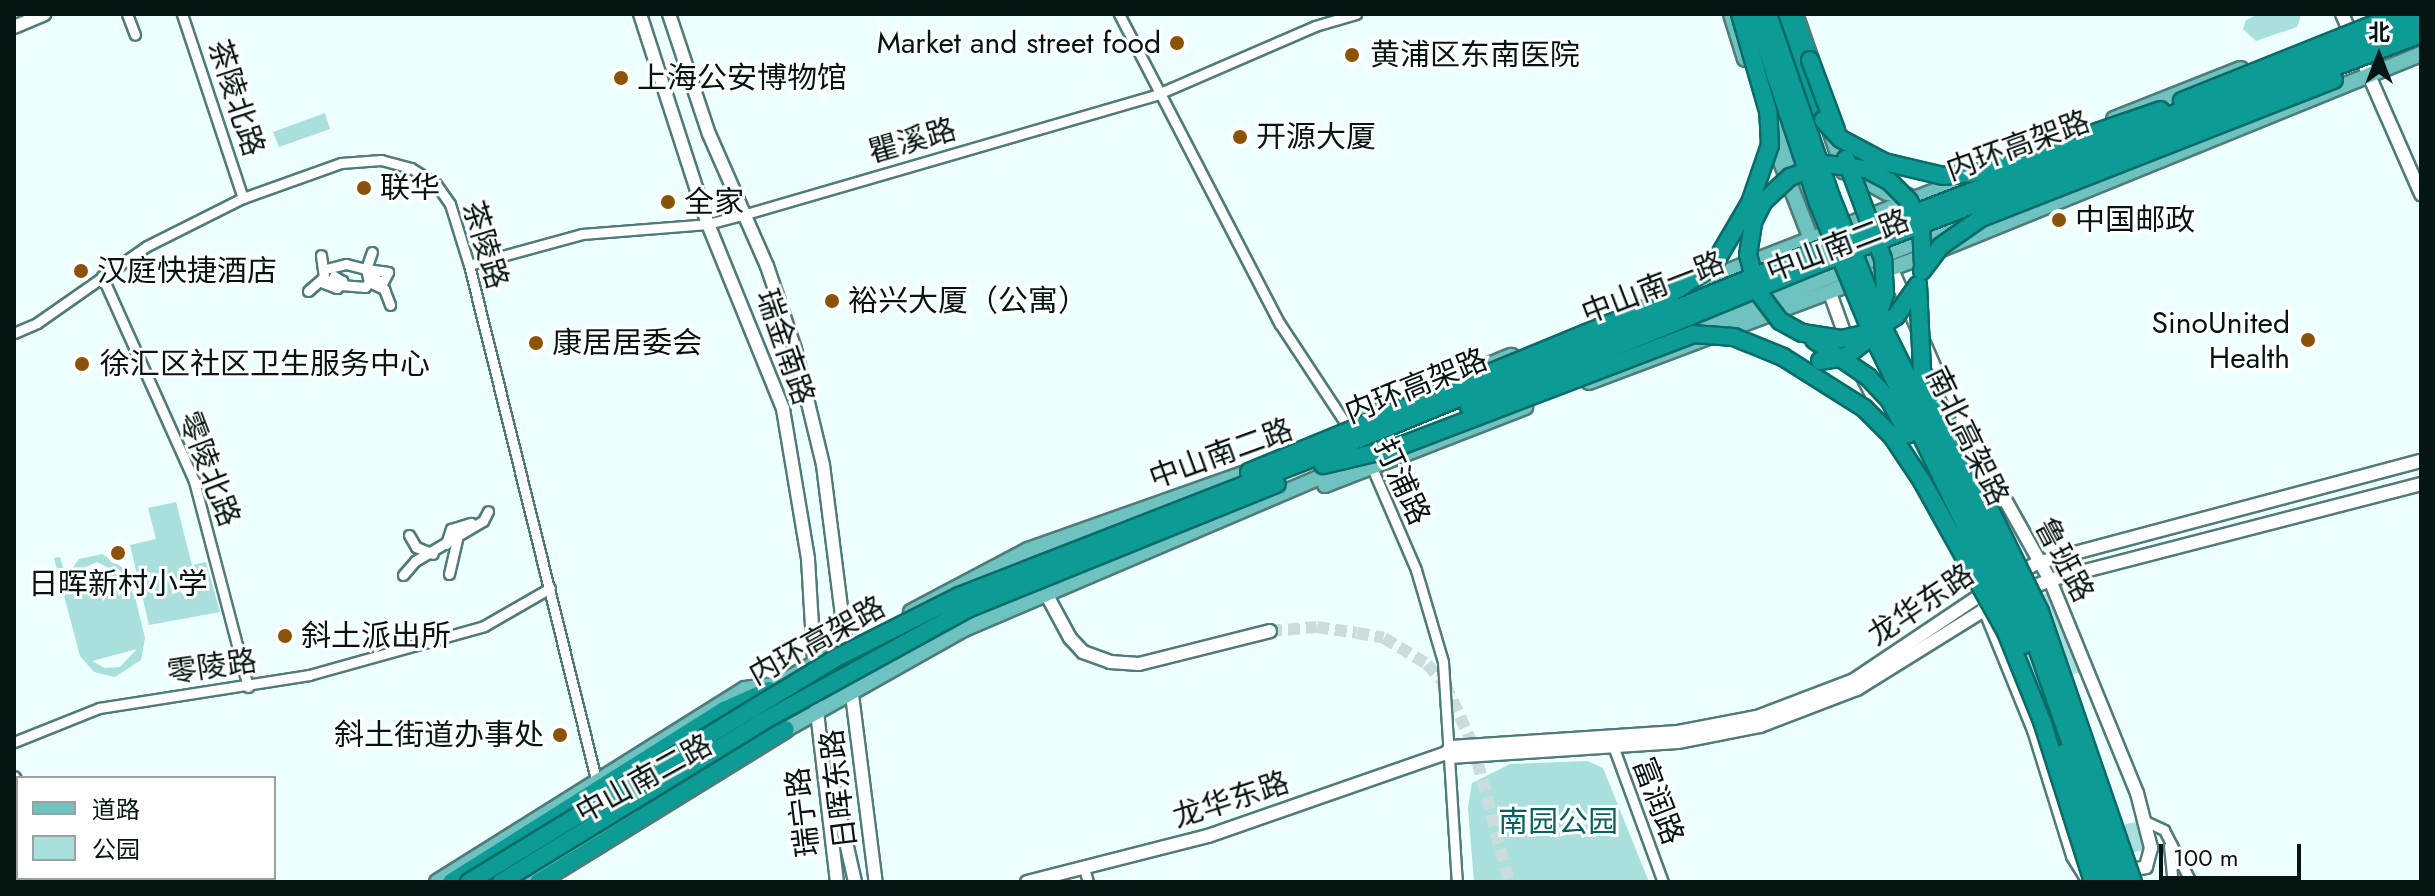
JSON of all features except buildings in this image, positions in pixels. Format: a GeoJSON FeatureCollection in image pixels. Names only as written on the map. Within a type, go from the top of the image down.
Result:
{"type":"FeatureCollection","features":[{"type":"Feature","properties":{"kind":"highway"},"geometry":{"type":"LineString","coordinates":[[1740,14],[1768,111],[1767,166],[1760,208],[1749,239],[1750,273],[1771,311],[1852,362],[1890,401],[2006,632],[2042,721],[2089,881]]}},
{"type":"Feature","properties":{"kind":"highway","name":"南北高架路"},"geometry":{"type":"LineString","coordinates":[[1755,14],[1845,270],[2013,620],[2106,882]]}},
{"type":"Feature","properties":{"kind":"highway","name":"南北高架路"},"geometry":{"type":"LineString","coordinates":[[1768,14],[1831,197],[1884,329],[2026,616],[2119,882]]}},
{"type":"Feature","properties":{"kind":"highway"},"geometry":{"type":"LineString","coordinates":[[1780,14],[1811,101],[1866,169]]}},
{"type":"Feature","properties":{"kind":"highway"},"geometry":{"type":"LineString","coordinates":[[1783,357],[1828,361],[1853,353],[1878,327],[1886,279],[1797,14]]}},
{"type":"Feature","properties":{"kind":"highway"},"geometry":{"type":"LineString","coordinates":[[1890,182],[1980,172],[2147,115],[2400,14]]}},
{"type":"Feature","properties":{"kind":"highway","name":"内环高架路"},"geometry":{"type":"LineString","coordinates":[[469,882],[834,659],[959,596],[1819,250],[2420,16]]}},
{"type":"Feature","properties":{"kind":"highway","name":"内环高架路"},"geometry":{"type":"LineString","coordinates":[[501,882],[760,723],[967,609],[1823,262],[2421,34]]}},
{"type":"Feature","properties":{"kind":"highway"},"geometry":{"type":"LineString","coordinates":[[1802,333],[1841,339],[1872,332],[1904,308],[1941,246],[1981,218],[2313,88],[2421,42]]}},
{"type":"Feature","properties":{"kind":"highway"},"geometry":{"type":"LineString","coordinates":[[2225,111],[2313,88]]}},
{"type":"Feature","properties":{"kind":"highway"},"geometry":{"type":"LineString","coordinates":[[1841,139],[1897,168],[1943,176]]}},
{"type":"Feature","properties":{"kind":"highway"},"geometry":{"type":"LineString","coordinates":[[1155,519],[1314,443],[1654,305],[1700,278],[1790,177],[1810,167],[1841,163],[1866,169],[1890,182],[1909,201],[1921,226],[1922,371],[2040,612],[2133,882]]}},
{"type":"Feature","properties":{"kind":"highway"},"geometry":{"type":"LineString","coordinates":[[1729,243],[1767,166]]}},
{"type":"Feature","properties":{"kind":"highway"},"geometry":{"type":"LineString","coordinates":[[1323,465],[1395,448],[1693,334],[1734,337],[1783,357],[1864,408],[1892,436],[2006,632]]}},
{"type":"Feature","properties":{"kind":"highway"},"geometry":{"type":"LineString","coordinates":[[451,882],[724,710],[773,687]]}},
{"type":"Feature","properties":{"kind":"highway"},"geometry":{"type":"LineString","coordinates":[[538,882],[676,794],[786,729]]}},
{"type":"Feature","properties":{"kind":"main road"},"geometry":{"type":"LineString","coordinates":[[14,27],[44,14]]}},
{"type":"Feature","properties":{"kind":"main road","name":"瑞金南路"},"geometry":{"type":"LineString","coordinates":[[640,14],[708,224],[783,409],[808,559],[817,659],[817,712]]}},
{"type":"Feature","properties":{"kind":"main road","name":"瑞金南路"},"geometry":{"type":"LineString","coordinates":[[669,14],[709,134],[746,214],[795,349],[823,465],[854,690]]}},
{"type":"Feature","properties":{"kind":"main road"},"geometry":{"type":"LineString","coordinates":[[1731,14],[1778,158],[1795,191],[1804,219],[1822,243],[1827,286],[1872,398],[1985,608],[2034,730],[2073,856],[2089,881]]}},
{"type":"Feature","properties":{"kind":"main road"},"geometry":{"type":"LineString","coordinates":[[1747,14],[1790,152],[1795,191]]}},
{"type":"Feature","properties":{"kind":"main road","name":"鲁班路"},"geometry":{"type":"LineString","coordinates":[[1786,14],[1843,169],[1869,219],[1883,261],[1946,394],[2037,563],[2050,580],[2145,821],[2151,848],[2146,867],[2089,881]]}},
{"type":"Feature","properties":{"kind":"main road","name":"鲁班路"},"geometry":{"type":"LineString","coordinates":[[1797,14],[1823,86],[1825,117]]}},
{"type":"Feature","properties":{"kind":"main road"},"geometry":{"type":"LineString","coordinates":[[2342,14],[2421,194]]}},
{"type":"Feature","properties":{"kind":"main road"},"geometry":{"type":"LineString","coordinates":[[1869,219],[1898,216],[2350,35],[2384,14]]}},
{"type":"Feature","properties":{"kind":"main road"},"geometry":{"type":"LineString","coordinates":[[1869,219],[1975,175],[2350,35],[2420,16]]}},
{"type":"Feature","properties":{"kind":"main road"},"geometry":{"type":"LineString","coordinates":[[1822,243],[1883,261],[1934,252],[2365,69],[2421,42]]}},
{"type":"Feature","properties":{"kind":"main road"},"geometry":{"type":"LineString","coordinates":[[2365,69],[2421,54]]}},
{"type":"Feature","properties":{"kind":"main road"},"geometry":{"type":"LineString","coordinates":[[1825,117],[1851,142],[1927,176],[1975,175]]}},
{"type":"Feature","properties":{"kind":"main road"},"geometry":{"type":"LineString","coordinates":[[1843,169],[1887,193],[1920,197]]}},
{"type":"Feature","properties":{"kind":"main road","name":"中山南二路"},"geometry":{"type":"LineString","coordinates":[[476,882],[817,659],[1028,550],[1353,434],[1367,415],[1784,250],[1822,243],[1869,219]]}},
{"type":"Feature","properties":{"kind":"main road","name":"中山南一路"},"geometry":{"type":"LineString","coordinates":[[1353,434],[1732,286],[1822,243]]}},
{"type":"Feature","properties":{"kind":"main road"},"geometry":{"type":"LineString","coordinates":[[1732,286],[1784,250]]}},
{"type":"Feature","properties":{"kind":"main road","name":"中山南二路"},"geometry":{"type":"LineString","coordinates":[[518,882],[854,690],[1045,592],[1731,315],[1835,285],[1883,261]]}},
{"type":"Feature","properties":{"kind":"main road","name":"中山南二路"},"geometry":{"type":"LineString","coordinates":[[1369,462],[1788,309],[1827,286]]}},
{"type":"Feature","properties":{"kind":"main road"},"geometry":{"type":"LineString","coordinates":[[1731,315],[1788,309]]}},
{"type":"Feature","properties":{"kind":"main road","name":"龙华东路"},"geometry":{"type":"LineString","coordinates":[[1612,741],[1725,725],[1819,696],[1885,662],[1978,595],[2037,563],[2421,461]]}},
{"type":"Feature","properties":{"kind":"main road","name":"龙华东路"},"geometry":{"type":"LineString","coordinates":[[1027,882],[1244,825],[1449,752],[1612,741],[1703,739],[1786,718],[1857,689],[1985,608],[2050,580],[2421,484]]}},
{"type":"Feature","properties":{"kind":"main road"},"geometry":{"type":"LineString","coordinates":[[1028,550],[1045,592],[1070,638],[1083,652],[1110,662],[1139,664],[1270,631]]}},
{"type":"Feature","properties":{"kind":"main road","name":"中山南二路"},"geometry":{"type":"LineString","coordinates":[[437,882],[596,779],[745,689],[773,687]]}},
{"type":"Feature","properties":{"kind":"main road","name":"日晖东路"},"geometry":{"type":"LineString","coordinates":[[854,690],[876,882]]}},
{"type":"Feature","properties":{"kind":"main road","name":"日晖东路"},"geometry":{"type":"LineString","coordinates":[[817,712],[820,736]]}},
{"type":"Feature","properties":{"kind":"main road"},"geometry":{"type":"LineString","coordinates":[[552,882],[786,729]]}},
{"type":"Feature","properties":{"kind":"main road"},"geometry":{"type":"LineString","coordinates":[[820,736],[855,882]]}},
{"type":"Feature","properties":{"kind":"main road","name":"瑞宁路"},"geometry":{"type":"LineString","coordinates":[[820,736],[837,882]]}},
{"type":"Feature","properties":{"kind":"street"},"geometry":{"type":"LineString","coordinates":[[127,14],[135,35]]}},
{"type":"Feature","properties":{"kind":"street","name":"茶陵北路"},"geometry":{"type":"LineString","coordinates":[[182,14],[243,198]]}},
{"type":"Feature","properties":{"kind":"street","name":"打浦路"},"geometry":{"type":"LineString","coordinates":[[1119,14],[1280,324],[1369,462],[1433,620],[1443,662],[1457,882]]}},
{"type":"Feature","properties":{"kind":"street","name":"瞿溪路"},"geometry":{"type":"LineString","coordinates":[[469,265],[582,234],[708,224],[746,214],[1158,94],[1315,26],[1356,14]]}},
{"type":"Feature","properties":{"kind":"street"},"geometry":{"type":"LineString","coordinates":[[198,102],[210,98]]}},
{"type":"Feature","properties":{"kind":"street","name":"茶陵路"},"geometry":{"type":"LineString","coordinates":[[14,333],[37,323],[147,246],[243,198],[341,163],[381,160],[411,168],[436,184],[450,204],[469,265],[596,779]]}},
{"type":"Feature","properties":{"kind":"street"},"geometry":{"type":"LineString","coordinates":[[308,291],[339,277],[341,285],[365,287],[369,282],[372,252]]}},
{"type":"Feature","properties":{"kind":"street"},"geometry":{"type":"LineString","coordinates":[[321,255],[326,269],[325,283]]}},
{"type":"Feature","properties":{"kind":"street"},"geometry":{"type":"LineString","coordinates":[[352,267],[352,285]]}},
{"type":"Feature","properties":{"kind":"street"},"geometry":{"type":"LineString","coordinates":[[326,269],[381,268],[388,272],[383,285],[390,305]]}},
{"type":"Feature","properties":{"kind":"street","name":"零陵北路"},"geometry":{"type":"LineString","coordinates":[[102,276],[199,496],[248,687]]}},
{"type":"Feature","properties":{"kind":"street"},"geometry":{"type":"LineString","coordinates":[[369,282],[383,285]]}},
{"type":"Feature","properties":{"kind":"street"},"geometry":{"type":"LineString","coordinates":[[446,544],[454,526],[483,521],[488,511]]}},
{"type":"Feature","properties":{"kind":"street"},"geometry":{"type":"LineString","coordinates":[[403,575],[411,564],[457,539],[474,523]]}},
{"type":"Feature","properties":{"kind":"street"},"geometry":{"type":"LineString","coordinates":[[409,535],[416,547],[433,554]]}},
{"type":"Feature","properties":{"kind":"street"},"geometry":{"type":"LineString","coordinates":[[449,574],[457,539]]}},
{"type":"Feature","properties":{"kind":"street","name":"零陵路"},"geometry":{"type":"LineString","coordinates":[[14,742],[99,708],[248,687],[484,626],[550,588]]}},
{"type":"Feature","properties":{"kind":"street","name":"富润路"},"geometry":{"type":"LineString","coordinates":[[1612,741],[1663,882]]}},
{"type":"Feature","properties":{"kind":"street"},"geometry":{"type":"LineString","coordinates":[[2145,821],[2164,830],[2191,882]]}},
{"type":"Feature","properties":{"kind":"street"},"geometry":{"type":"LineString","coordinates":[[2168,838],[2173,882]]}},
{"type":"Feature","properties":{"kind":"street"},"geometry":{"type":"LineString","coordinates":[[1084,868],[1088,882]]}},
{"type":"Feature","properties":{"kind":"green space"},"geometry":{"type":"Polygon","coordinates":[[[2259,14],[2300,14],[2300,19],[2297,27],[2256,41],[2243,29],[2246,20],[2259,14]]]}},
{"type":"Feature","properties":{"kind":"green space"},"geometry":{"type":"Polygon","coordinates":[[[325,113],[330,129],[279,147],[273,132],[325,113]]]}},
{"type":"Feature","properties":{"kind":"green space"},"geometry":{"type":"Polygon","coordinates":[[[176,502],[192,565],[206,562],[220,612],[149,625],[130,545],[156,539],[148,508],[176,502]]]}},
{"type":"Feature","properties":{"kind":"green space"},"geometry":{"type":"Polygon","coordinates":[[[102,554],[129,572],[145,638],[141,660],[115,677],[94,672],[80,656],[54,558],[60,557],[66,577],[79,559],[102,554]],[[97,562],[81,569],[73,584],[119,573],[97,562]],[[137,649],[92,661],[105,668],[120,667],[137,649]]]}},
{"type":"Feature","properties":{"kind":"green space"},"geometry":{"type":"Polygon","coordinates":[[[2047,593],[2081,672],[2023,689],[1993,616],[2047,593]]]}},
{"type":"Feature","properties":{"kind":"green space","name":"南园公园"},"geometry":{"type":"Polygon","coordinates":[[[1587,761],[1603,768],[1649,882],[1474,882],[1468,808],[1472,783],[1510,764],[1587,761]]]}},
{"type":"Feature","properties":{"kind":"green space"},"geometry":{"type":"Polygon","coordinates":[[[2140,821],[2146,849],[2084,867],[2075,836],[2140,821]]]}},
{"type":"Feature","properties":{"kind":"tunnel"},"geometry":{"type":"LineString","coordinates":[[1270,631],[1317,627],[1384,638],[1427,664],[1445,684],[1473,745],[1509,882]]}},
{"type":"Feature","properties":{"kind":"place","name":"Market and street food"},"geometry":{"type":"Point","coordinates":[1177,43]}},
{"type":"Feature","properties":{"kind":"place","name":"黄浦区东南医院"},"geometry":{"type":"Point","coordinates":[1352,55]}},
{"type":"Feature","properties":{"kind":"place","name":"上海公安博物馆"},"geometry":{"type":"Point","coordinates":[621,78]}},
{"type":"Feature","properties":{"kind":"place","name":"开源大厦"},"geometry":{"type":"Point","coordinates":[1240,137]}},
{"type":"Feature","properties":{"kind":"place","name":"联华"},"geometry":{"type":"Point","coordinates":[364,188]}},
{"type":"Feature","properties":{"kind":"place","name":"全家"},"geometry":{"type":"Point","coordinates":[668,202]}},
{"type":"Feature","properties":{"kind":"place","name":"中国邮政"},"geometry":{"type":"Point","coordinates":[2059,220]}},
{"type":"Feature","properties":{"kind":"place","name":"汉庭快捷酒店"},"geometry":{"type":"Point","coordinates":[81,271]}},
{"type":"Feature","properties":{"kind":"place","name":"裕兴大厦（公寓）"},"geometry":{"type":"Point","coordinates":[832,301]}},
{"type":"Feature","properties":{"kind":"place","name":"SinoUnited Health"},"geometry":{"type":"Point","coordinates":[2308,340]}},
{"type":"Feature","properties":{"kind":"place","name":"康居居委会"},"geometry":{"type":"Point","coordinates":[536,343]}},
{"type":"Feature","properties":{"kind":"place","name":"徐汇区社区卫生服务中心"},"geometry":{"type":"Point","coordinates":[82,364]}},
{"type":"Feature","properties":{"kind":"place","name":"日晖新村小学"},"geometry":{"type":"Point","coordinates":[118,553]}},
{"type":"Feature","properties":{"kind":"place","name":"斜土派出所"},"geometry":{"type":"Point","coordinates":[285,636]}},
{"type":"Feature","properties":{"kind":"place","name":"斜土街道办事处"},"geometry":{"type":"Point","coordinates":[560,735]}}]}
